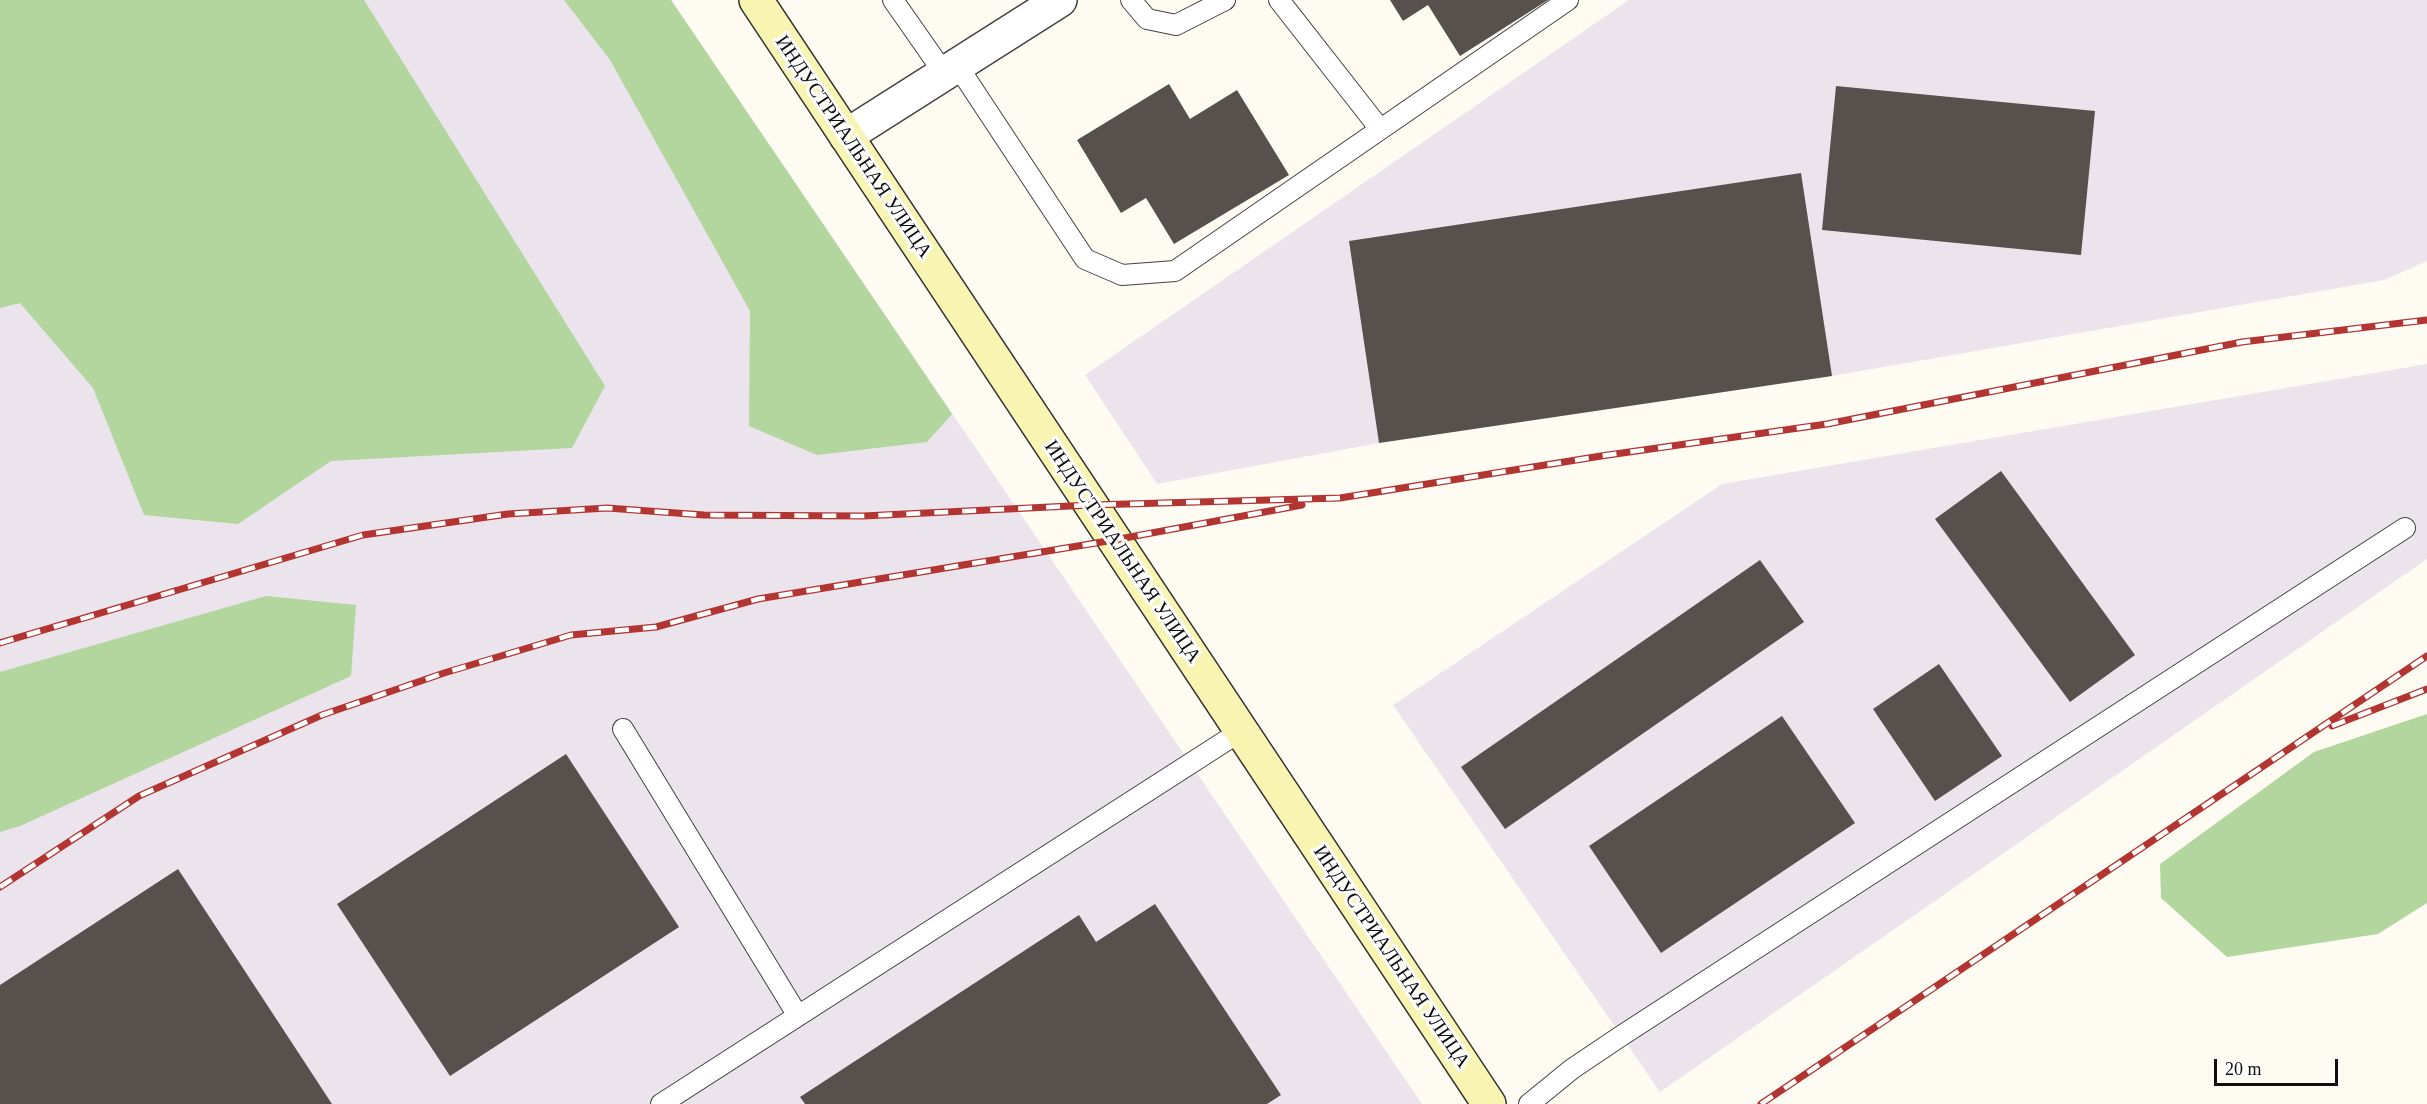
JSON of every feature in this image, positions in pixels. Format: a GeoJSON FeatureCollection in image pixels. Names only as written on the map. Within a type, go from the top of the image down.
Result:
{"type":"FeatureCollection","features":[{"type":"Feature","properties":{"kind":"street","name":"ИНДУСТРИАЛЬНАЯ УЛИЦА"},"geometry":{"type":"LineString","coordinates":[[756,0],[1489,1104]]}},
{"type":"Feature","properties":{"kind":"street"},"geometry":{"type":"LineString","coordinates":[[846,136],[1060,0]]}},
{"type":"Feature","properties":{"kind":"lane"},"geometry":{"type":"LineString","coordinates":[[893,0],[951,69],[1085,260],[1122,275],[1175,271],[1568,0]]}},
{"type":"Feature","properties":{"kind":"lane"},"geometry":{"type":"LineString","coordinates":[[1131,0],[1147,19],[1176,25],[1225,0]]}},
{"type":"Feature","properties":{"kind":"lane"},"geometry":{"type":"LineString","coordinates":[[1279,0],[1380,129]]}},
{"type":"Feature","properties":{"kind":"lane"},"geometry":{"type":"LineString","coordinates":[[1529,1104],[1572,1069],[1621,1036],[2405,528]]}},
{"type":"Feature","properties":{"kind":"lane"},"geometry":{"type":"LineString","coordinates":[[623,729],[798,1016]]}},
{"type":"Feature","properties":{"kind":"lane"},"geometry":{"type":"LineString","coordinates":[[661,1104],[1241,731]]}},
{"type":"Feature","properties":{"kind":"shaded area"},"geometry":{"type":"Polygon","coordinates":[[[0,0],[671,0],[1422,1104],[0,1104],[0,0]]]}},
{"type":"Feature","properties":{"kind":"shaded area"},"geometry":{"type":"Polygon","coordinates":[[[1629,0],[2427,0],[2427,261],[2384,280],[1832,376],[1379,443],[1157,484],[1085,375],[1629,0]]]}},
{"type":"Feature","properties":{"kind":"shaded area"},"geometry":{"type":"Polygon","coordinates":[[[2427,364],[2427,559],[1660,1092],[1393,705],[1722,484],[2427,364]]]}},
{"type":"Feature","properties":{"kind":"green space"},"geometry":{"type":"Polygon","coordinates":[[[0,0],[364,0],[605,386],[572,448],[331,461],[238,524],[144,515],[93,388],[20,303],[0,308],[0,0]]]}},
{"type":"Feature","properties":{"kind":"green space"},"geometry":{"type":"Polygon","coordinates":[[[564,0],[671,0],[952,414],[927,442],[817,455],[749,426],[750,311],[610,60],[564,0]]]}},
{"type":"Feature","properties":{"kind":"green space"},"geometry":{"type":"Polygon","coordinates":[[[266,596],[356,605],[351,676],[20,826],[0,832],[0,672],[266,596]]]}},
{"type":"Feature","properties":{"kind":"green space"},"geometry":{"type":"Polygon","coordinates":[[[2427,714],[2427,903],[2378,934],[2227,957],[2161,898],[2160,864],[2314,752],[2427,714]]]}},
{"type":"Feature","properties":{"kind":"building"},"geometry":{"type":"Polygon","coordinates":[[[1390,0],[1548,0],[1460,56],[1428,5],[1403,21],[1390,0]]]}},
{"type":"Feature","properties":{"kind":"building"},"geometry":{"type":"Polygon","coordinates":[[[1169,84],[1190,119],[1237,90],[1289,175],[1174,244],[1146,198],[1121,213],[1077,140],[1169,84]]]}},
{"type":"Feature","properties":{"kind":"building"},"geometry":{"type":"Polygon","coordinates":[[[1836,86],[2095,111],[2081,255],[1822,230],[1836,86]]]}},
{"type":"Feature","properties":{"kind":"building"},"geometry":{"type":"Polygon","coordinates":[[[1801,173],[1832,376],[1379,443],[1349,241],[1801,173]]]}},
{"type":"Feature","properties":{"kind":"building"},"geometry":{"type":"Polygon","coordinates":[[[2001,471],[2135,655],[2070,702],[1935,519],[2001,471]]]}},
{"type":"Feature","properties":{"kind":"building"},"geometry":{"type":"Polygon","coordinates":[[[1760,560],[1804,622],[1505,829],[1461,767],[1760,560]]]}},
{"type":"Feature","properties":{"kind":"building"},"geometry":{"type":"Polygon","coordinates":[[[1939,664],[2002,756],[1935,801],[1873,709],[1939,664]]]}},
{"type":"Feature","properties":{"kind":"building"},"geometry":{"type":"Polygon","coordinates":[[[1782,716],[1855,823],[1661,953],[1589,846],[1782,716]]]}},
{"type":"Feature","properties":{"kind":"building"},"geometry":{"type":"Polygon","coordinates":[[[566,754],[679,927],[450,1076],[337,904],[566,754]]]}},
{"type":"Feature","properties":{"kind":"building"},"geometry":{"type":"Polygon","coordinates":[[[178,869],[332,1104],[0,1104],[0,985],[178,869]]]}},
{"type":"Feature","properties":{"kind":"building"},"geometry":{"type":"Polygon","coordinates":[[[1155,904],[1281,1095],[1267,1104],[805,1104],[800,1097],[1079,915],[1096,942],[1155,904]]]}},
{"type":"Feature","properties":{"kind":"railway"},"geometry":{"type":"LineString","coordinates":[[0,643],[363,535],[508,514],[607,508],[704,515],[863,516],[1091,505],[1340,498],[1601,456],[1827,424],[2242,342],[2427,320]]}},
{"type":"Feature","properties":{"kind":"railway"},"geometry":{"type":"LineString","coordinates":[[0,887],[139,796],[322,715],[444,673],[571,635],[656,627],[758,599],[1114,540],[1302,505]]}},
{"type":"Feature","properties":{"kind":"railway"},"geometry":{"type":"LineString","coordinates":[[1761,1104],[2427,656]]}},
{"type":"Feature","properties":{"kind":"railway"},"geometry":{"type":"LineString","coordinates":[[2332,726],[2427,689]]}}]}
